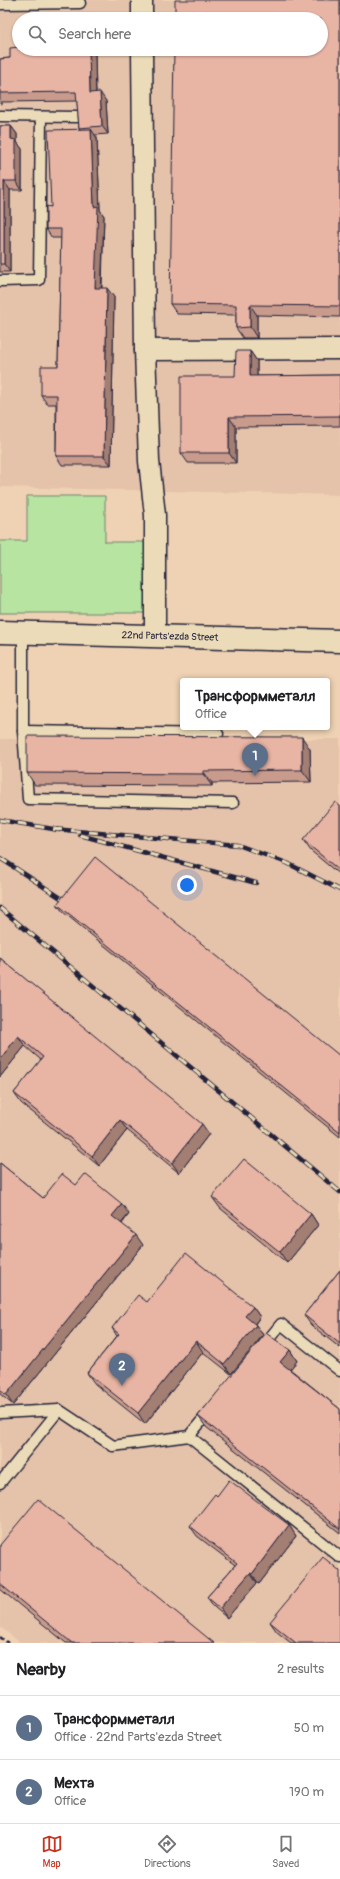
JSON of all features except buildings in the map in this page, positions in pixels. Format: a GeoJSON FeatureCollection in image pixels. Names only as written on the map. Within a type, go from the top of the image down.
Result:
{"type":"FeatureCollection","features":[{"type":"Feature","properties":{"kind":"street"},"geometry":{"type":"LineString","coordinates":[[142,0],[142,12]]}},
{"type":"Feature","properties":{"kind":"street"},"geometry":{"type":"LineString","coordinates":[[142,56],[145,350],[149,461],[155,515],[155,635]]}},
{"type":"Feature","properties":{"kind":"street"},"geometry":{"type":"LineString","coordinates":[[145,350],[340,349]]}},
{"type":"Feature","properties":{"kind":"street","name":"22nd Parts'ezda Street"},"geometry":{"type":"LineString","coordinates":[[0,632],[340,640]]}},
{"type":"Feature","properties":{"kind":"lane"},"geometry":{"type":"LineString","coordinates":[[0,4],[80,3]]}},
{"type":"Feature","properties":{"kind":"lane"},"geometry":{"type":"LineString","coordinates":[[0,116],[77,117]]}},
{"type":"Feature","properties":{"kind":"lane"},"geometry":{"type":"LineString","coordinates":[[0,281],[39,280],[41,116]]}},
{"type":"Feature","properties":{"kind":"lane"},"geometry":{"type":"LineString","coordinates":[[23,632],[23,731],[28,799],[233,803]]}},
{"type":"Feature","properties":{"kind":"lane"},"geometry":{"type":"LineString","coordinates":[[23,731],[218,734]]}},
{"type":"Feature","properties":{"kind":"lane"},"geometry":{"type":"LineString","coordinates":[[257,1353],[281,1324],[340,1371]]}},
{"type":"Feature","properties":{"kind":"lane"},"geometry":{"type":"LineString","coordinates":[[0,1413],[59,1410],[113,1446],[189,1436],[218,1401]]}},
{"type":"Feature","properties":{"kind":"lane"},"geometry":{"type":"LineString","coordinates":[[0,1483],[59,1410]]}},
{"type":"Feature","properties":{"kind":"lane"},"geometry":{"type":"LineString","coordinates":[[189,1436],[340,1557]]}},
{"type":"Feature","properties":{"kind":"path"},"geometry":{"type":"LineString","coordinates":[[0,1637],[8,1643]]}},
{"type":"Feature","properties":{"kind":"shaded area"},"geometry":{"type":"Polygon","coordinates":[[[0,0],[340,0],[340,495],[0,487],[0,0]]]}},
{"type":"Feature","properties":{"kind":"shaded area"},"geometry":{"type":"Polygon","coordinates":[[[0,739],[340,739],[340,1643],[21,1643],[0,1627],[0,739]]]}},
{"type":"Feature","properties":{"kind":"green space"},"geometry":{"type":"Polygon","coordinates":[[[27,496],[105,496],[105,542],[150,542],[150,613],[0,613],[0,541],[27,541],[27,496]]]}},
{"type":"Feature","properties":{"kind":"railway"},"geometry":{"type":"LineString","coordinates":[[0,820],[59,830]]}},
{"type":"Feature","properties":{"kind":"railway"},"geometry":{"type":"LineString","coordinates":[[53,829],[238,845],[287,863],[340,890]]}},
{"type":"Feature","properties":{"kind":"railway"},"geometry":{"type":"LineString","coordinates":[[80,835],[256,883]]}},
{"type":"Feature","properties":{"kind":"railway"},"geometry":{"type":"LineString","coordinates":[[0,858],[64,900]]}},
{"type":"Feature","properties":{"kind":"railway"},"geometry":{"type":"LineString","coordinates":[[0,908],[340,1192]]}},
{"type":"Feature","properties":{"kind":"place","name":"Трансформметалл"},"geometry":{"type":"Point","coordinates":[255,776]}},
{"type":"Feature","properties":{"kind":"place","name":"Мехта"},"geometry":{"type":"Point","coordinates":[122,1386]}}]}
